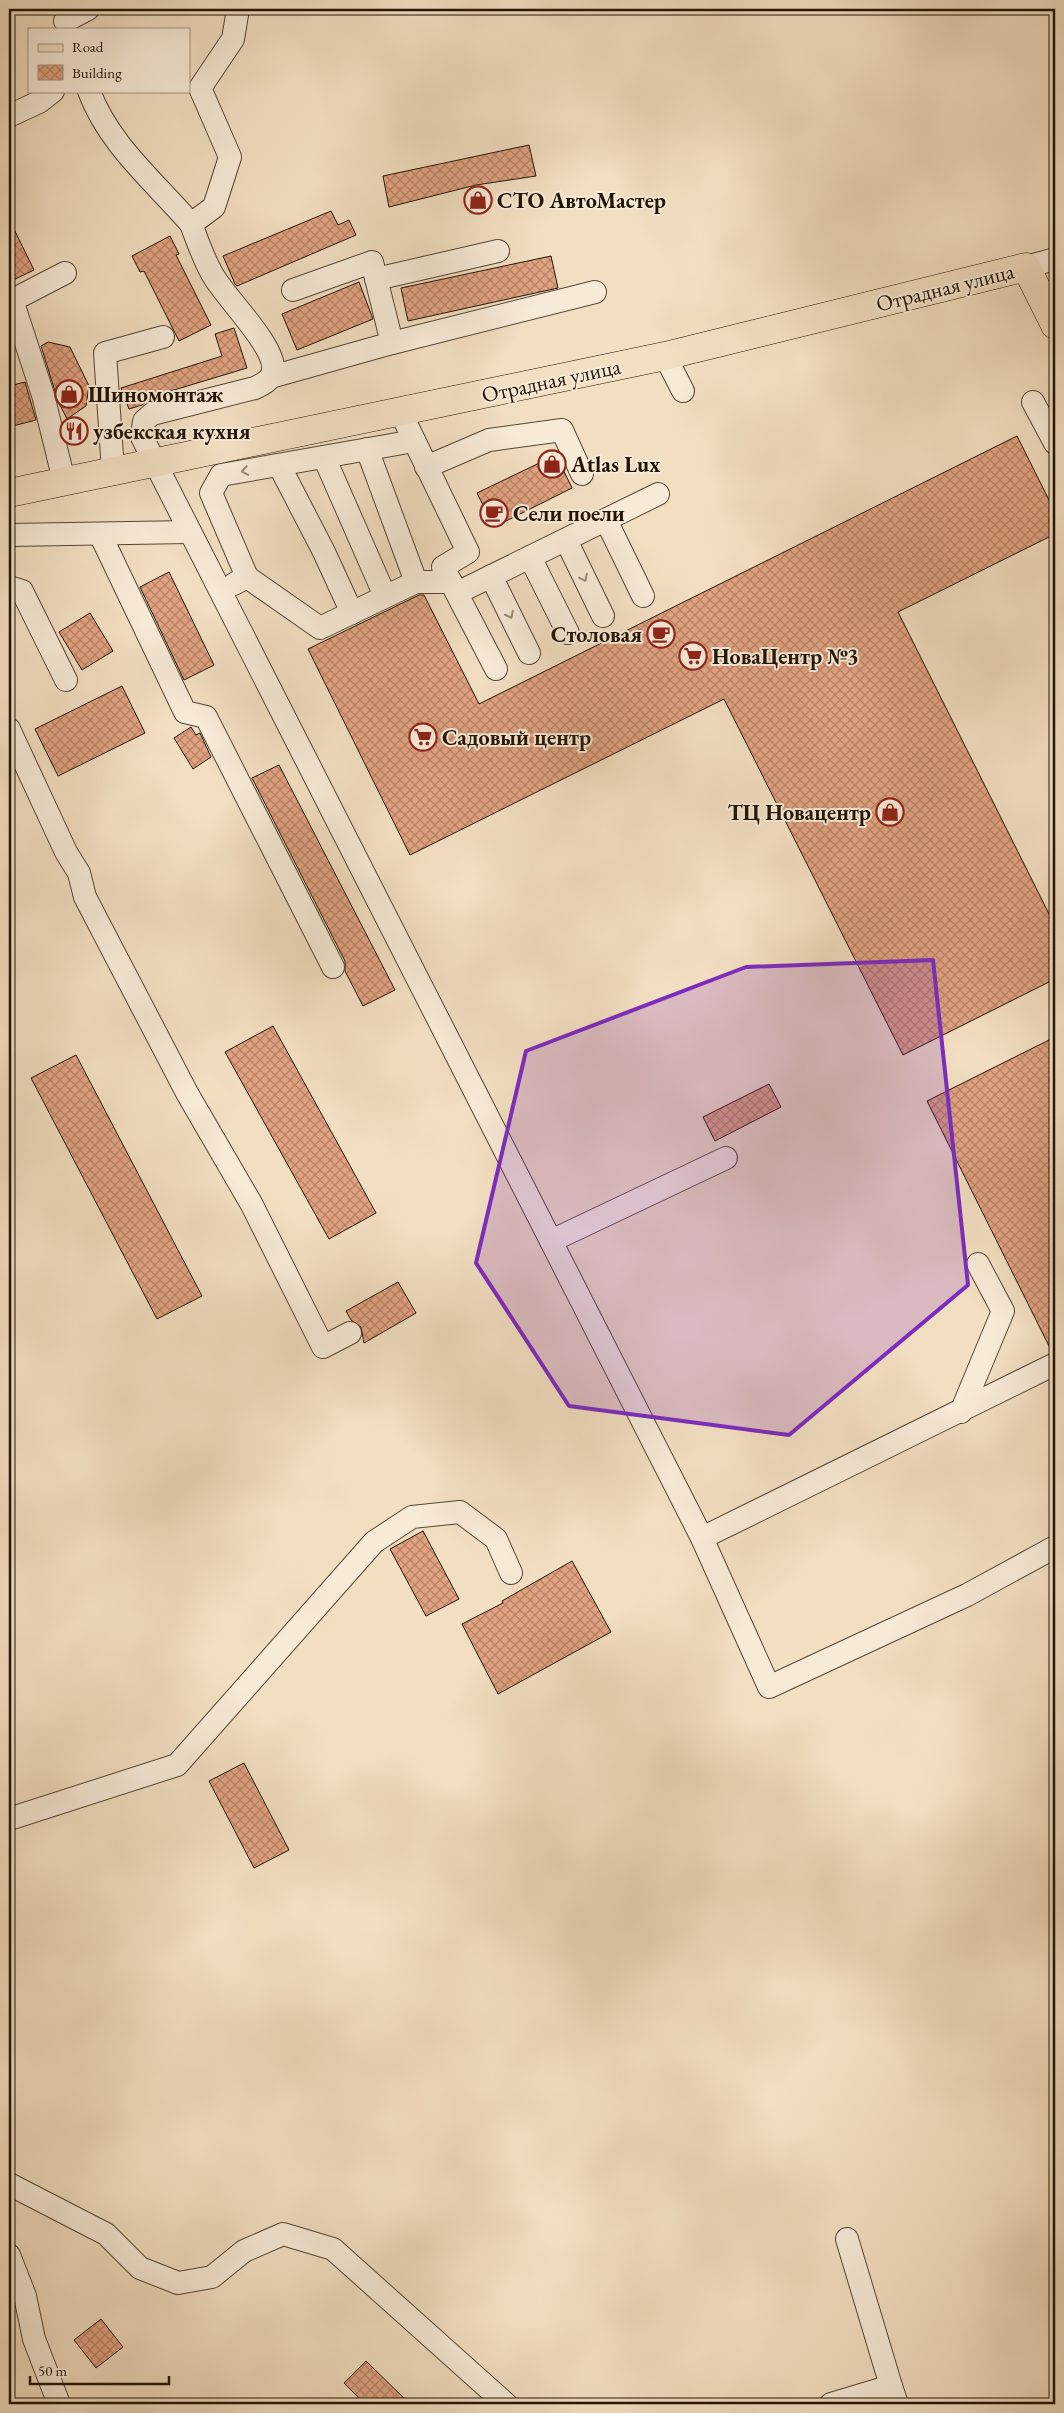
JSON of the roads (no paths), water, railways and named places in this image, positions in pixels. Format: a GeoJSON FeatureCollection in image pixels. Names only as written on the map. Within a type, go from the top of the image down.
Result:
{"type":"FeatureCollection","features":[{"type":"Feature","properties":{"kind":"main road","name":"Отрадная улица"},"geometry":{"type":"LineString","coordinates":[[9,493],[665,356],[1026,267],[1055,325]]}},
{"type":"Feature","properties":{"kind":"street"},"geometry":{"type":"LineString","coordinates":[[64,19],[88,9]]}},
{"type":"Feature","properties":{"kind":"street"},"geometry":{"type":"LineString","coordinates":[[191,224],[214,207],[230,157],[200,88],[233,39],[238,9]]}},
{"type":"Feature","properties":{"kind":"street"},"geometry":{"type":"LineString","coordinates":[[9,116],[39,102],[54,92]]}},
{"type":"Feature","properties":{"kind":"street"},"geometry":{"type":"LineString","coordinates":[[87,93],[98,114],[132,160],[191,224],[213,277],[265,345],[273,364],[273,373],[268,381],[255,388],[148,417],[141,431],[189,532],[702,1538],[769,1687],[967,1594],[1055,1548]]}},
{"type":"Feature","properties":{"kind":"street"},"geometry":{"type":"LineString","coordinates":[[376,279],[498,251]]}},
{"type":"Feature","properties":{"kind":"street"},"geometry":{"type":"LineString","coordinates":[[1026,267],[1055,259]]}},
{"type":"Feature","properties":{"kind":"street"},"geometry":{"type":"LineString","coordinates":[[293,290],[372,262],[392,343]]}},
{"type":"Feature","properties":{"kind":"street"},"geometry":{"type":"LineString","coordinates":[[64,482],[43,396],[10,301],[65,273]]}},
{"type":"Feature","properties":{"kind":"street"},"geometry":{"type":"LineString","coordinates":[[270,377],[392,343],[595,292]]}},
{"type":"Feature","properties":{"kind":"street"},"geometry":{"type":"LineString","coordinates":[[113,471],[105,353],[163,337]]}},
{"type":"Feature","properties":{"kind":"street"},"geometry":{"type":"LineString","coordinates":[[665,356],[683,391]]}},
{"type":"Feature","properties":{"kind":"street"},"geometry":{"type":"LineString","coordinates":[[1033,402],[1055,442]]}},
{"type":"Feature","properties":{"kind":"street"},"geometry":{"type":"LineString","coordinates":[[400,411],[468,552],[443,567],[496,669]]}},
{"type":"Feature","properties":{"kind":"street"},"geometry":{"type":"LineString","coordinates":[[426,466],[489,440],[562,430],[582,474]]}},
{"type":"Feature","properties":{"kind":"street"},"geometry":{"type":"LineString","coordinates":[[414,441],[221,475],[212,493],[247,577],[320,628],[416,582],[454,588],[491,576],[658,494]]}},
{"type":"Feature","properties":{"kind":"street"},"geometry":{"type":"LineString","coordinates":[[367,449],[416,582]]}},
{"type":"Feature","properties":{"kind":"street"},"geometry":{"type":"LineString","coordinates":[[324,457],[385,596]]}},
{"type":"Feature","properties":{"kind":"street"},"geometry":{"type":"LineString","coordinates":[[279,465],[324,552],[352,612]]}},
{"type":"Feature","properties":{"kind":"street"},"geometry":{"type":"LineString","coordinates":[[606,520],[643,596]]}},
{"type":"Feature","properties":{"kind":"street"},"geometry":{"type":"LineString","coordinates":[[9,535],[189,532]]}},
{"type":"Feature","properties":{"kind":"street"},"geometry":{"type":"LineString","coordinates":[[100,534],[185,712],[206,717],[333,967]]}},
{"type":"Feature","properties":{"kind":"street"},"geometry":{"type":"LineString","coordinates":[[566,540],[603,616]]}},
{"type":"Feature","properties":{"kind":"street"},"geometry":{"type":"LineString","coordinates":[[530,557],[568,633]]}},
{"type":"Feature","properties":{"kind":"street"},"geometry":{"type":"LineString","coordinates":[[491,576],[529,653]]}},
{"type":"Feature","properties":{"kind":"street"},"geometry":{"type":"LineString","coordinates":[[219,591],[247,577]]}},
{"type":"Feature","properties":{"kind":"street"},"geometry":{"type":"LineString","coordinates":[[9,587],[22,592],[66,680]]}},
{"type":"Feature","properties":{"kind":"street"},"geometry":{"type":"LineString","coordinates":[[9,729],[66,852],[79,873],[85,897],[187,1093],[252,1206],[323,1347],[350,1333]]}},
{"type":"Feature","properties":{"kind":"street"},"geometry":{"type":"LineString","coordinates":[[551,1241],[726,1158]]}},
{"type":"Feature","properties":{"kind":"street"},"geometry":{"type":"LineString","coordinates":[[961,1412],[1003,1311],[978,1264]]}},
{"type":"Feature","properties":{"kind":"street"},"geometry":{"type":"LineString","coordinates":[[702,1538],[1055,1364]]}},
{"type":"Feature","properties":{"kind":"street"},"geometry":{"type":"LineString","coordinates":[[9,1819],[177,1765],[374,1542],[412,1517],[460,1512],[496,1539],[511,1573]]}},
{"type":"Feature","properties":{"kind":"street"},"geometry":{"type":"LineString","coordinates":[[9,2184],[106,2234],[140,2268],[178,2283],[212,2277],[244,2251],[283,2234],[333,2248],[506,2404]]}},
{"type":"Feature","properties":{"kind":"street"},"geometry":{"type":"LineString","coordinates":[[831,2404],[894,2395],[847,2239]]}},
{"type":"Feature","properties":{"kind":"street"},"geometry":{"type":"LineString","coordinates":[[9,2255],[24,2296],[34,2339],[59,2404]]}},
{"type":"Feature","properties":{"kind":"place","name":"СТО АвтоМастер"},"geometry":{"type":"Point","coordinates":[478,200]}},
{"type":"Feature","properties":{"kind":"place","name":"Шиномонтаж"},"geometry":{"type":"Point","coordinates":[69,394]}},
{"type":"Feature","properties":{"kind":"place","name":"узбекская кухня"},"geometry":{"type":"Point","coordinates":[74,431]}},
{"type":"Feature","properties":{"kind":"place","name":"Atlas Lux"},"geometry":{"type":"Point","coordinates":[552,464]}},
{"type":"Feature","properties":{"kind":"place","name":"Сели поели"},"geometry":{"type":"Point","coordinates":[494,513]}},
{"type":"Feature","properties":{"kind":"place","name":"Столовая"},"geometry":{"type":"Point","coordinates":[661,634]}},
{"type":"Feature","properties":{"kind":"place","name":"НоваЦентр №3"},"geometry":{"type":"Point","coordinates":[693,656]}},
{"type":"Feature","properties":{"kind":"place","name":"Садовый центр"},"geometry":{"type":"Point","coordinates":[423,737]}},
{"type":"Feature","properties":{"kind":"place","name":"ТЦ Новацентр"},"geometry":{"type":"Point","coordinates":[890,812]}}]}
